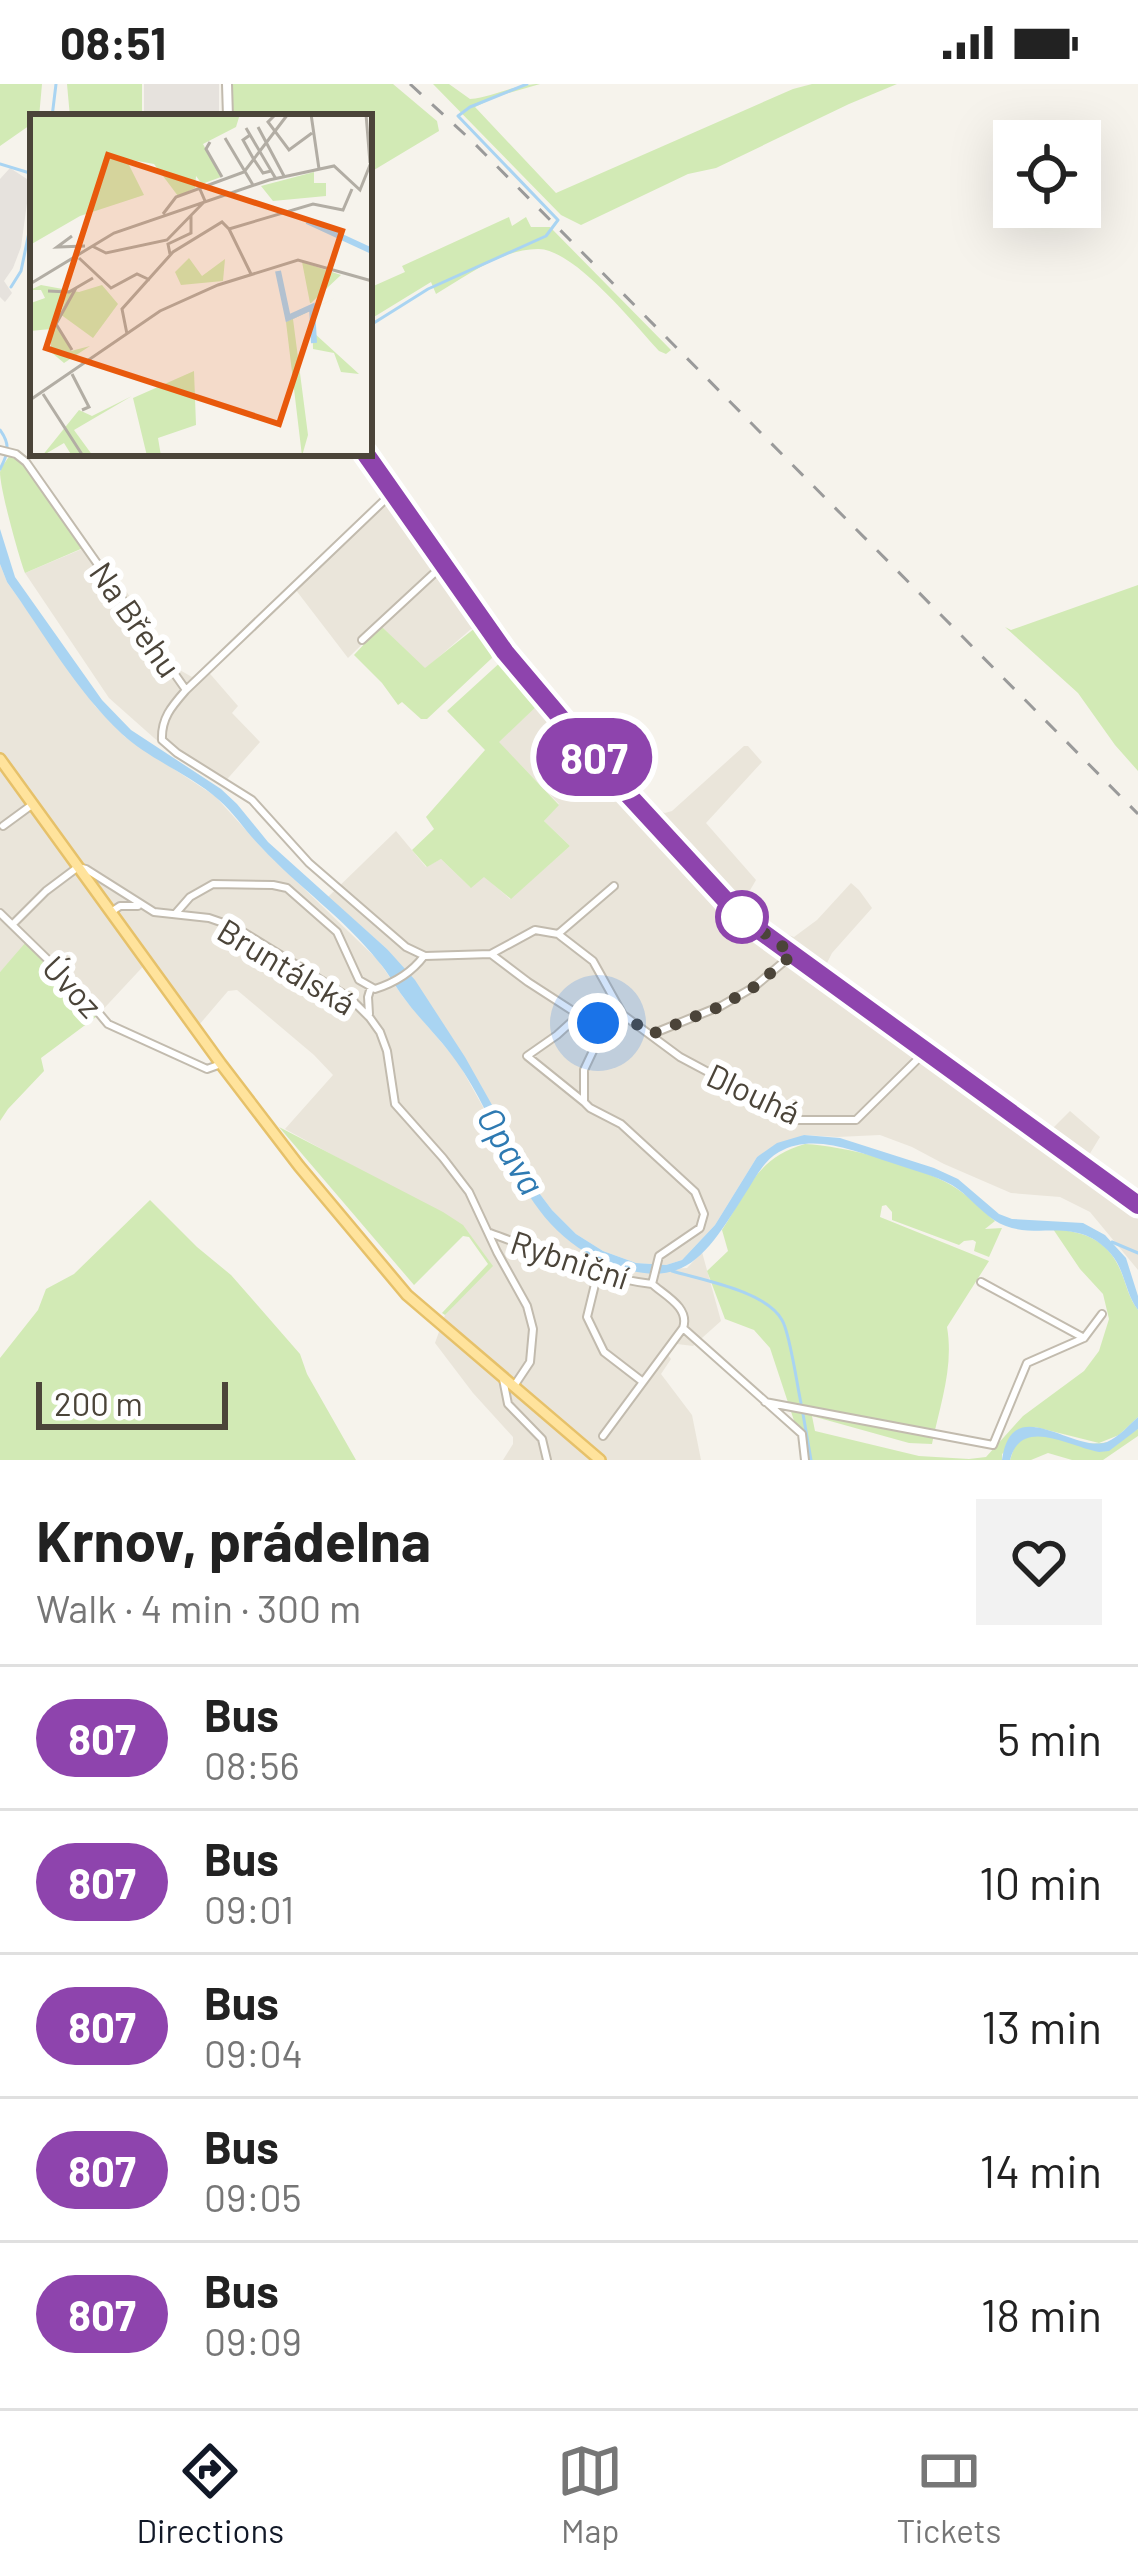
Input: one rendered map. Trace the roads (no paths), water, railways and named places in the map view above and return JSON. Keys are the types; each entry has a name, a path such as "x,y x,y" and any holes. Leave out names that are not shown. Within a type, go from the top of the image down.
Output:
{"main road":[{"name":"Bruntálská","path":"0,759 221,1064 407,1294 600,1460"}],"street":[{"path":"227,84 228,114"},
{"name":"Na Břehu","path":"5,451 26,462 186,691 168,711 162,740 251,800 309,863 406,947 424,956"},
{"path":"367,456 505,652 598,762 741,917 1138,1205"},
{"path":"186,691 393,492"},
{"path":"362,640 443,566"},
{"path":"3,826 33,804"},
{"path":"13,924 78,867"},
{"name":"Bruntálská","path":"78,867 154,912 209,918 235,927 350,998 370,1018 387,1051 394,1104 469,1192 527,1306 533,1329 530,1362 508,1383"},
{"path":"176,913 190,897 213,884 287,888 337,932 359,980 374,989 416,967 424,956 491,954 536,930 558,934 593,962 622,1015 598,1023 579,1015 491,954"},
{"path":"558,934 614,886"},
{"name":"Bruntálská","path":"111,912 120,906 141,906"},
{"name":"Úvoz","path":"0,913 108,1024 207,1069 221,1064"},
{"path":"652,1034 721,1006 754,987 793,954"},
{"path":"370,1018 371,987"},
{"path":"579,1015 527,1056 590,1108 622,1124 695,1192 704,1214 700,1228 658,1256 653,1280 682,1310 683,1328 603,1436"},
{"name":"Dlouhá","path":"622,1015 680,1057 798,1120 856,1120 926,1051"},
{"path":"584,1102 584,1070 601,1034 598,1023"},
{"name":"Rybniční","path":"487,1232 627,1281 653,1280"},
{"path":"598,1272 587,1317 604,1352 645,1383"},
{"path":"981,1282 1084,1338"},
{"path":"765,1402 994,1444 1027,1364 1084,1338 1102,1314"},
{"path":"683,1328 802,1434 805,1460"},
{"path":"508,1383 508,1404 542,1439 547,1460"}],"water":[{"name":"Opava","path":"0,529 15,577 102,700 131,730 221,789 268,842 415,980 465,1057 524,1173 576,1234 636,1263 666,1265 682,1260 715,1225 757,1157 777,1143 804,1135 840,1138 958,1179 999,1214 1012,1219 1083,1223 1105,1235 1126,1258 1138,1310 1116,1260 1083,1234 1008,1227 945,1181 821,1144 792,1146 773,1156 704,1252 673,1271 630,1270 574,1244 531,1199 456,1061 365,945 275,862 219,800 133,743 90,699 7,582 0,564"},
{"path":"1138,1417 1138,1429 1109,1451 1035,1437 1024,1439 1010,1460 1002,1460 1008,1440 1018,1429 1046,1429 1078,1440 1107,1442"}],"waterway":[{"path":"52,114 56,84"},
{"path":"372,324 428,289 546,236 558,220 458,116 527,84"},
{"path":"0,164 30,173"},
{"path":"11,287 21,271 30,228"},
{"path":"0,430 7,450 0,469"},
{"path":"1112,1242 1138,1253"},
{"path":"672,1271 732,1288 774,1310 788,1336 801,1403"},
{"path":"803,1414 811,1460"}],"railway":[{"path":"410,84 472,141 1138,814"}]}
